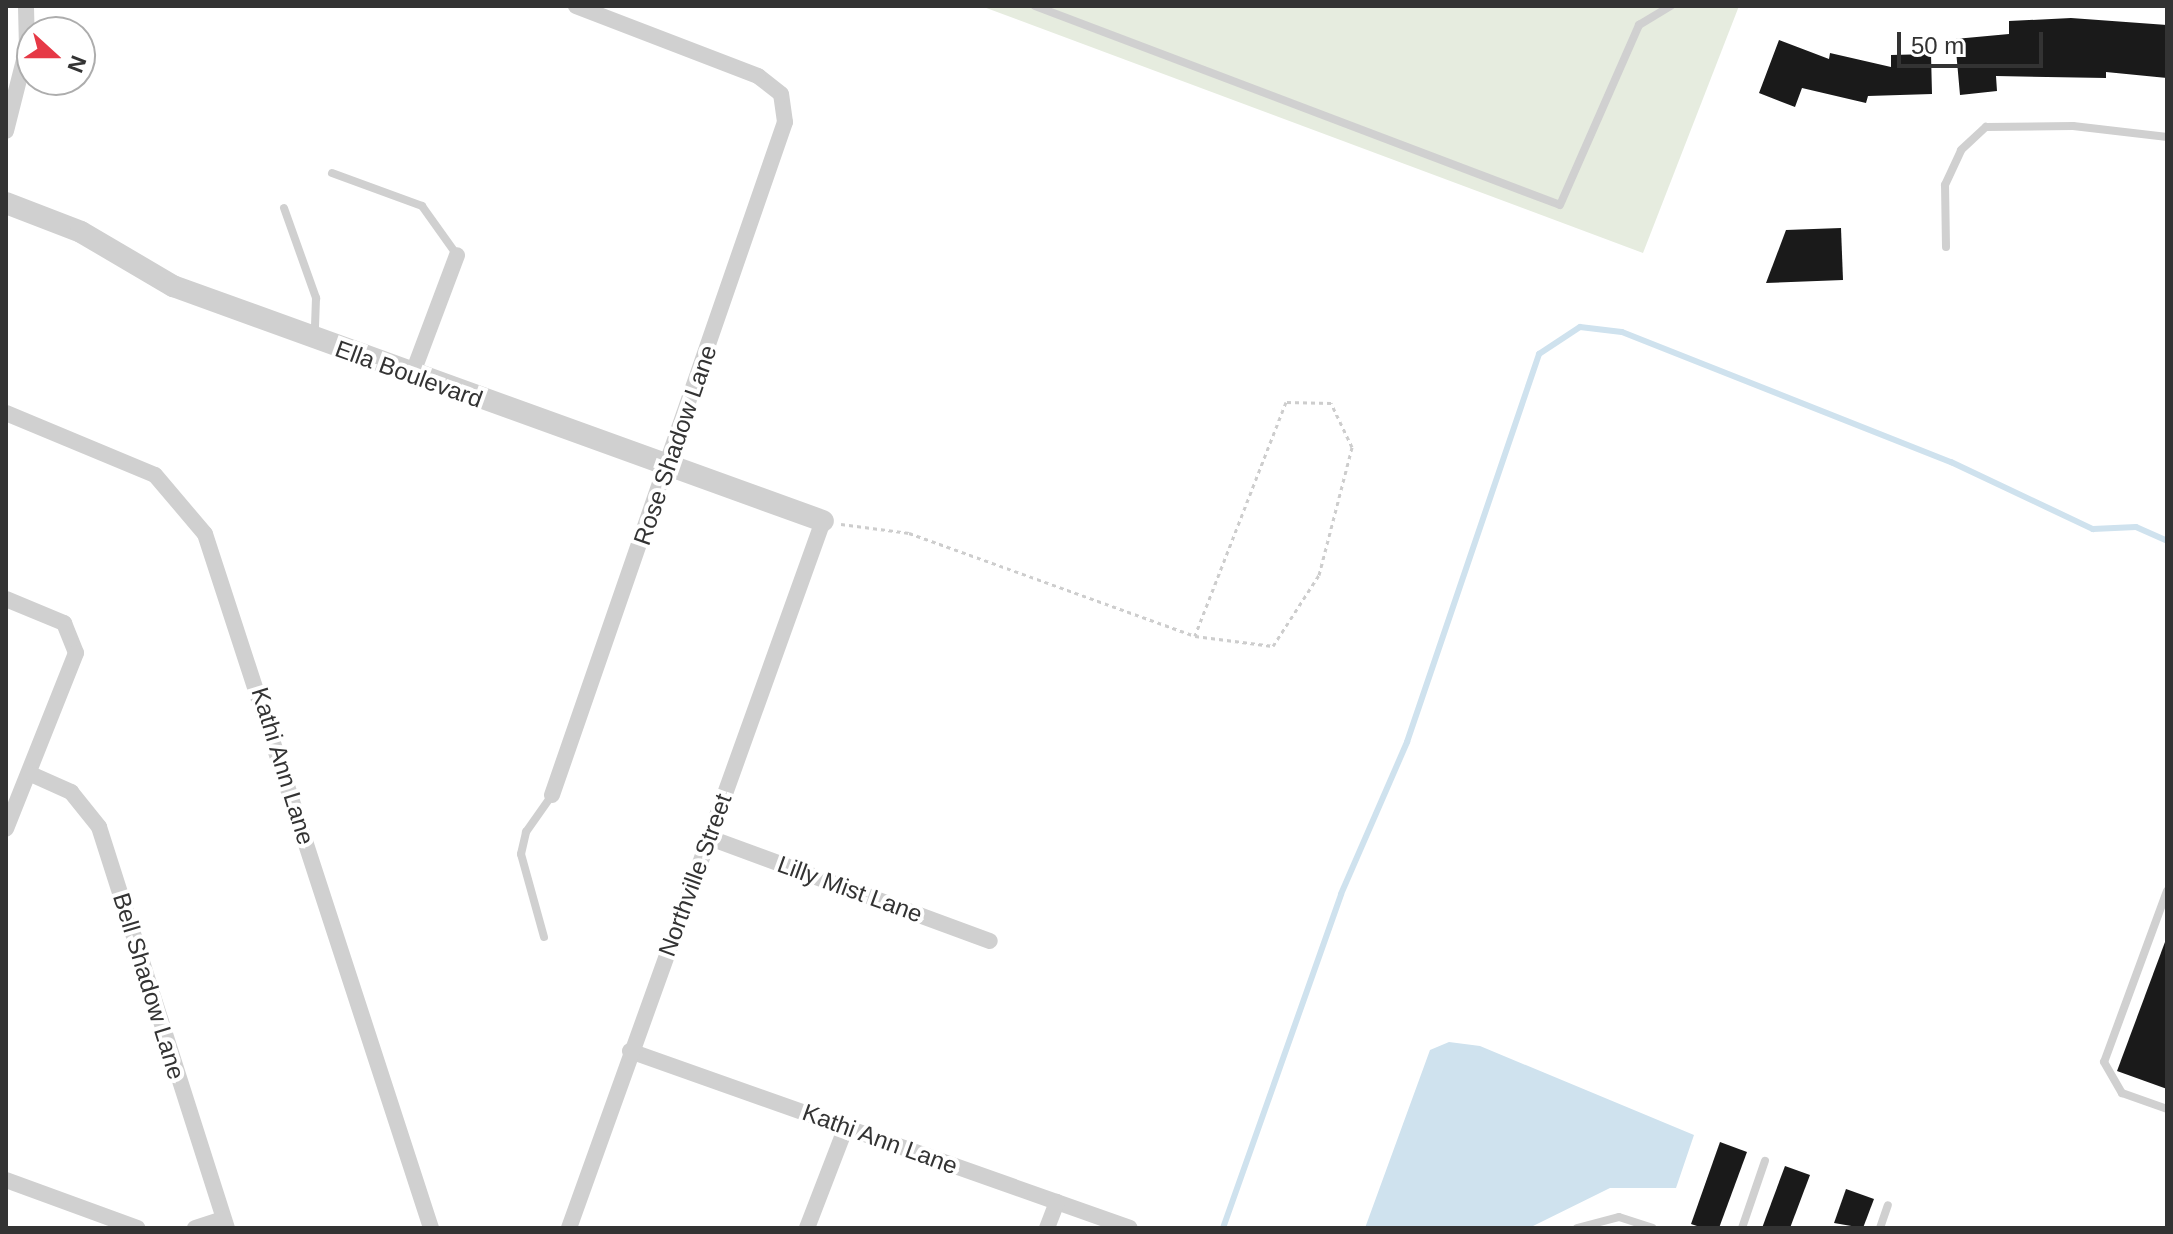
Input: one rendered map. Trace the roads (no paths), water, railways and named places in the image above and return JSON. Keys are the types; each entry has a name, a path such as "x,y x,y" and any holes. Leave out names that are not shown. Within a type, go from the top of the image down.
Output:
{"street":[{"path":"6,131 27,48 26,6"},
{"name":"Rose Shadow Lane","path":"552,795 780,146 781,94 758,76 576,6"},
{"name":"Ella Boulevard","path":"6,203 81,232 173,286 667,468 823,521"},
{"path":"412,375 457,255"},
{"name":"Kathi Ann Lane","path":"6,413 155,475 205,534 431,1228"},
{"name":"Northville Street","path":"569,1228 630,1051 823,521"},
{"path":"6,599 64,623 74,638 71,670 33,775 6,829"},
{"name":"Bell Shadow Lane","path":"33,775 71,792 99,827 225,1223"},
{"name":"Lilly Mist Lane","path":"710,838 990,941"},
{"name":"Kathi Ann Lane","path":"630,1051 1130,1228"},
{"path":"807,1228 846,1127"},
{"path":"6,1180 137,1228"},
{"path":"1047,1228 1057,1202"},
{"path":"195,1228 225,1223"}],"lane":[{"path":"1035,6 1560,205 1639,25 1671,6"},
{"path":"1946,247 1945,185 1961,150 1986,127 2073,126 2167,137"},
{"path":"332,173 422,206 457,255"},
{"path":"284,208 316,298 315,339"},
{"path":"544,937 521,854 552,795"},
{"path":"2167,891 2104,1062 2122,1093 2167,1109"},
{"path":"1742,1228 1765,1161"},
{"path":"1880,1228 1888,1205"},
{"path":"1577,1228 1619,1217 1652,1228"}],"water":[{"path":"1449,1042 1480,1046 1694,1135 1676,1188 1610,1188 1529,1228 1365,1228 1430,1050"}],"waterway":[{"path":"1223,1228 1341,894 1407,742 1539,354 1580,327 1622,332 1951,462 2093,529 2136,527 2167,541"}]}
